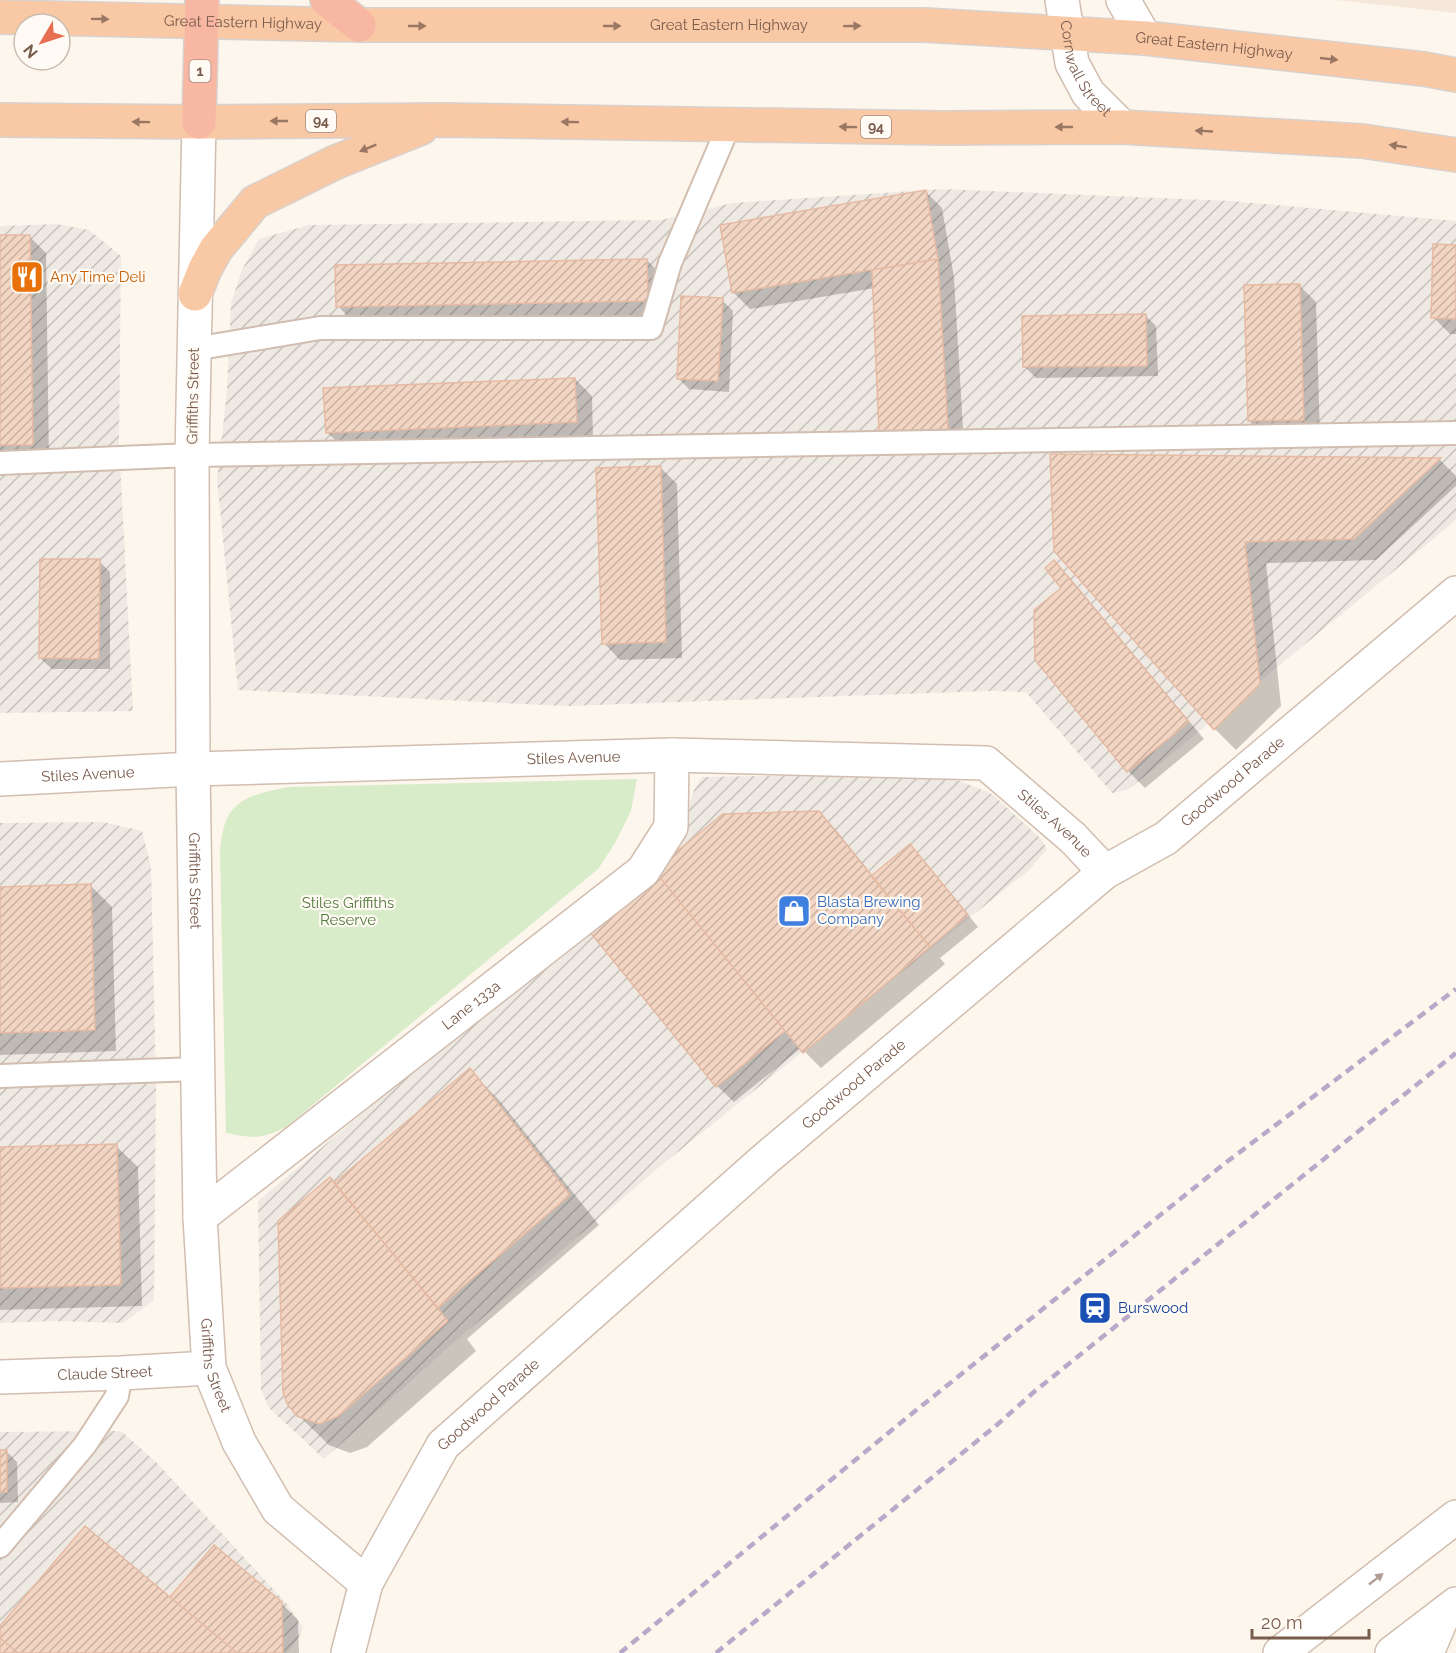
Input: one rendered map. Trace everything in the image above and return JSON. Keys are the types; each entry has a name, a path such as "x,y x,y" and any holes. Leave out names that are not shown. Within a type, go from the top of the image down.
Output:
{"highway":[{"path":"327,0 359,26"},
{"name":"Great Eastern Highway","path":"0,17 202,10 359,26 925,25 1145,38 1424,69 1456,75"},
{"name":"1","path":"199,122 202,10"},
{"name":"94","path":"0,120 199,122 442,120 943,128 1122,127 1362,141 1456,155"},
{"path":"195,294 216,249 255,202 336,162 442,120"}],"street":[{"name":"Cornwall Street","path":"1062,0 1072,63 1088,93 1122,127"},
{"path":"1123,0 1145,38"},
{"name":"Griffiths Street","path":"199,122 192,455 193,769 200,1217 208,1368 239,1442 278,1509 366,1584"},
{"name":"Goodwood Parade","path":"348,1653 366,1584 443,1445 763,1161 1105,872 1166,838 1456,593"},
{"name":"Stiles Avenue","path":"0,779 193,769 672,755 986,763 1073,837 1105,872"},
{"name":"Lane 133a","path":"200,1217 643,872 671,826 672,755"},
{"name":"Claude Street","path":"0,1377 208,1368"},
{"path":"1280,1653 1456,1517"},
{"path":"1392,1653 1449,1610"},
{"path":"1427,1653 1449,1610"}],"lane":[{"path":"194,349 320,327 651,327 670,263 729,125"},
{"path":"0,463 192,455 1456,433"},
{"path":"0,1076 197,1069"},
{"path":"0,1546 85,1444 117,1396 121,1373"}],"shaded area":[{"path":"1336,0 1456,0 1456,13"},
{"path":"943,189 1231,201 1456,221 1456,520 1128,790 1112,793 1026,692 987,691 567,706 238,690 217,480 227,391 231,303 242,270 259,239 309,225 661,220 732,203"},
{"path":"57,224 89,230 121,256 119,443 133,711 0,713 0,226"},
{"path":"882,774 950,777 992,794 1041,839 1047,849 1029,870 658,1168 459,1338 324,1459 269,1408 261,1390 258,1201 675,851 694,790 702,777"},
{"path":"103,822 142,831 151,866 156,1080 154,1300 123,1323 54,1321 0,1323 0,823"},
{"path":"121,1431 156,1462 287,1604 303,1628 287,1653 0,1653 0,1432"}],"green space":[{"name":"Stiles Griffiths Reserve","path":"637,779 631,811 615,843 598,869 286,1127 256,1137 226,1133 220,853 226,822 238,804 259,794 288,787"}],"building":[{"path":"926,190 938,259 732,293 720,225"},
{"path":"0,235 30,235 33,445 0,445"},
{"path":"1433,244 1456,245 1456,319 1431,318"},
{"path":"647,259 648,301 336,307 335,265"},
{"path":"938,259 948,429 879,432 872,270"},
{"path":"1300,284 1304,420 1248,421 1244,285"},
{"path":"681,296 723,298 718,381 677,379"},
{"path":"1146,314 1147,366 1023,367 1022,316"},
{"path":"575,378 577,422 326,433 323,388"},
{"path":"1050,454 1441,458 1354,539 1245,542 1260,684 1214,730 1054,551"},
{"path":"661,466 666,642 602,644 596,468"},
{"path":"40,559 100,559 99,659 39,658"},
{"path":"1054,560 1189,722 1127,772 1035,660 1034,610 1061,588 1045,568"},
{"name":"Blasta Brewing Company","path":"819,811 930,947 803,1053 654,870 723,814"},
{"path":"910,844 968,915 930,947 871,876"},
{"path":"654,870 785,1031 716,1087 585,926"},
{"path":"91,884 95,1030 0,1033 0,887"},
{"path":"470,1068 570,1195 438,1308 334,1183"},
{"path":"117,1144 121,1285 0,1288 0,1147"},
{"path":"330,1177 448,1321 337,1417 319,1424 297,1416 287,1404 283,1392 278,1221"},
{"path":"0,1450 7,1450 7,1492 0,1492"},
{"path":"85,1526 237,1653 18,1653 0,1638 0,1626"},
{"path":"214,1545 282,1602 283,1653 237,1653 170,1597"},
{"path":"0,1638 18,1653 0,1653"}],"railway":[{"path":"620,1653 909,1416 1224,1164 1456,989"},
{"path":"716,1653 998,1424 1035,1391 1456,1053"}],"place":[{"name":"Any Time Deli","path":"27,277"},
{"name":"Blasta Brewing Company","path":"794,911"},
{"name":"Burswood","path":"1095,1308"}]}
